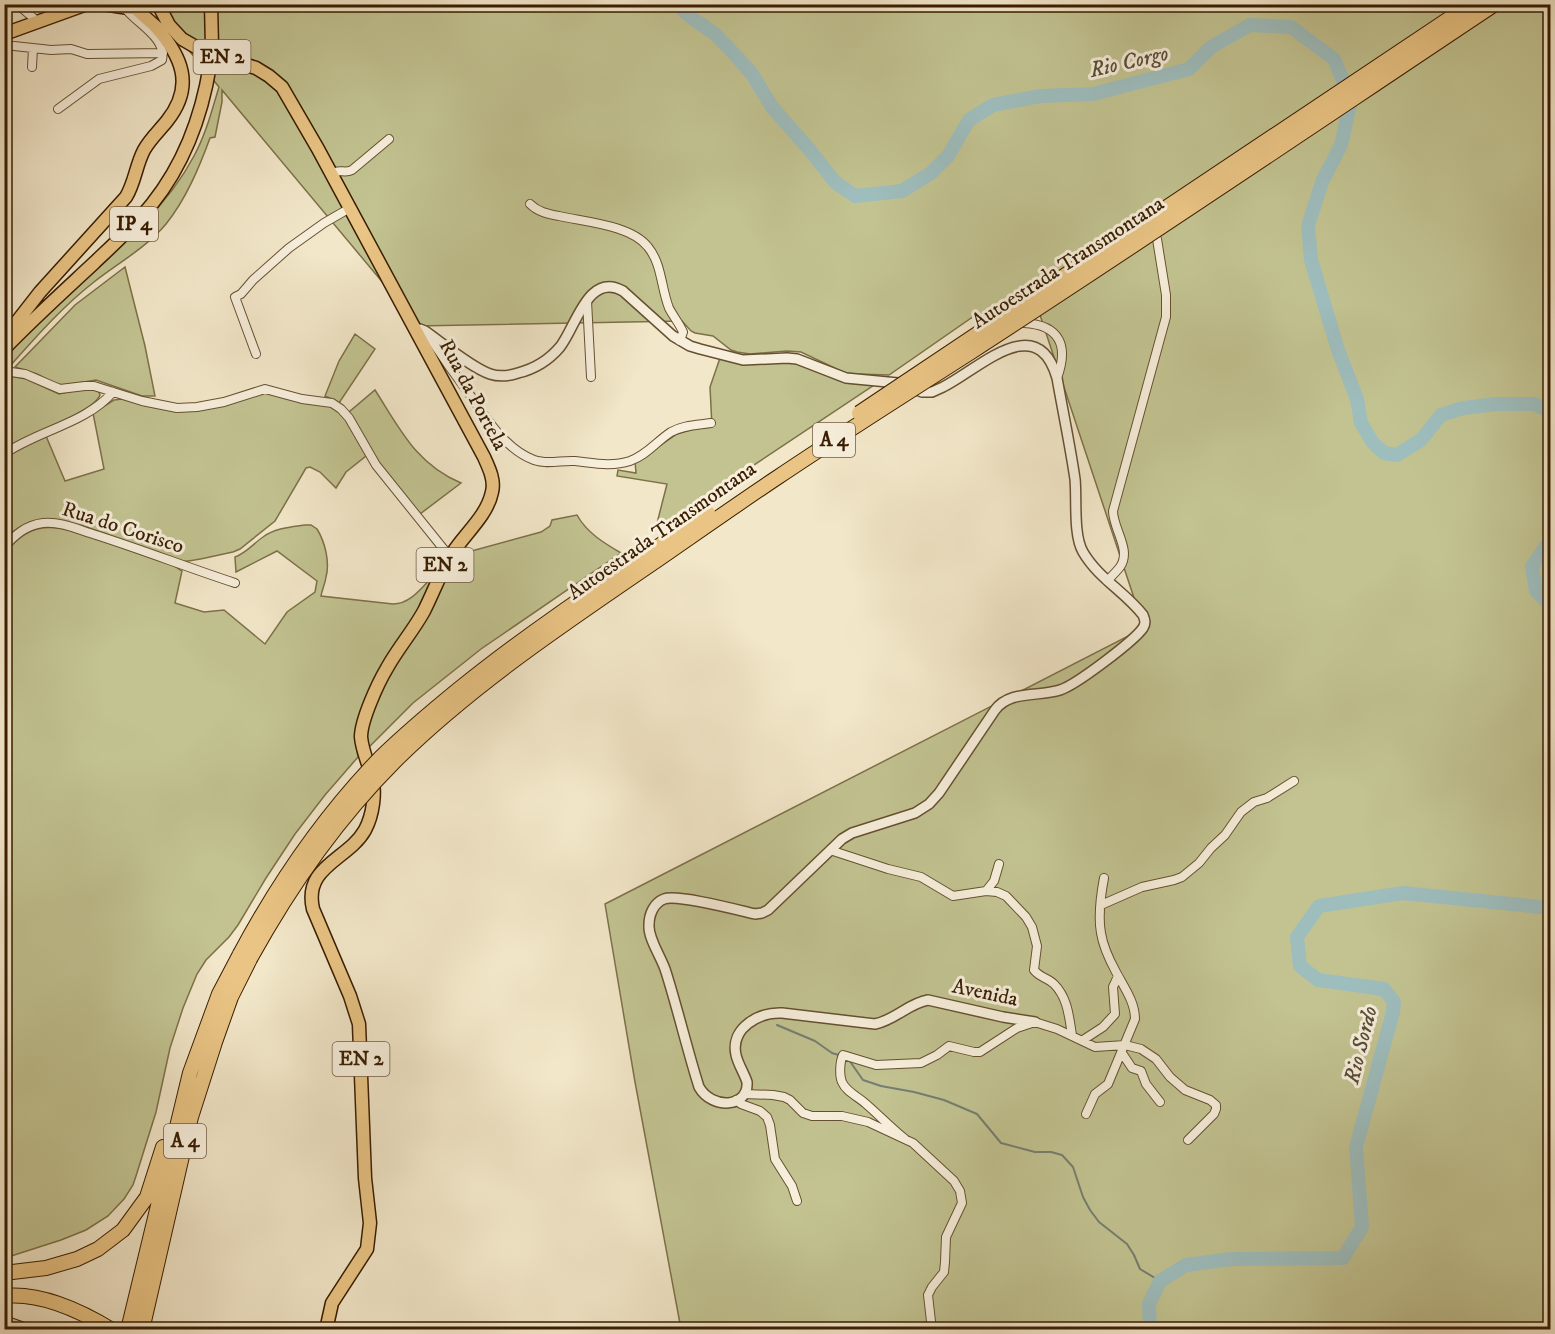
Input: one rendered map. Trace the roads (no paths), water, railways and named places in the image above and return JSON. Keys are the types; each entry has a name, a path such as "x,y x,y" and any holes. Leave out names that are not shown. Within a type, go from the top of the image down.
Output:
{"highway":[{"name":"Autoestrada Transmontana","path":"142,1329 191,1117 245,956 262,913 314,836 374,765 394,745 426,716 540,627 1471,4"},
{"name":"Autoestrada Transmontana","path":"128,1329 179,1113 190,1073 219,994 306,868 366,792 393,763 487,681 775,478 1022,319 1495,4"},
{"path":"4,1273 46,1268 77,1260 98,1249 123,1230 147,1197 169,1126 179,1113"},
{"path":"4,1296 15,1295 44,1299 74,1310 104,1328"},
{"path":"4,1304 44,1308 104,1328"},
{"path":"4,1323 24,1329"}],"main road":[{"path":"4,34 87,4"},
{"path":"103,4 131,6"},
{"name":"Rua da Portela","path":"158,4 169,25 182,39 201,50 262,71 282,87 421,331 484,457 492,479 493,490 486,507 450,557 424,610 385,671 363,725 362,742 374,787 366,828 352,845 319,874 312,888 313,909 352,1001 359,1024 365,1178 370,1223 367,1249 333,1301 326,1329"},
{"name":"IP 4","path":"205,4 209,46"},
{"name":"IP 4","path":"4,349 141,217 175,170 192,134 203,101 211,4"},
{"name":"Rua da Portela","path":"131,6 193,54 261,78 292,103"},
{"path":"6,335 40,292 126,197 143,151 168,120 180,100 182,69 175,51 155,26"},
{"name":"IP 4","path":"6,335 48,295 106,246 159,189 177,160 185,141 207,64"}],"street":[{"path":"17,4 38,21"},
{"path":"58,109 97,80 156,64 162,60 163,53 156,39 130,15 131,6"},
{"path":"14,46 51,50 70,49 87,54 163,53"},
{"path":"32,68 33,48"},
{"path":"331,174 337,170 347,172 352,170 389,139"},
{"path":"530,204 539,211 610,227 645,243 653,254 669,308 683,332 680,341"},
{"path":"256,354 235,297 241,294 253,280 289,248 350,208"},
{"path":"1107,581 1124,560 1124,549 1114,519 1114,507 1166,317 1166,295 1157,239"},
{"path":"421,331 481,370 496,375 512,375 534,367 556,351 587,301 596,290 603,286 617,287 626,293 680,341 695,348 738,359 797,358 846,378 898,383 927,392 949,384 1009,348 1022,345 1039,349 1053,367 1075,478 1080,546 1107,581 1143,615 1145,624 1137,635 1066,688 1002,702 929,804 911,814 848,835 765,912 755,914 670,898 658,902 649,919 649,930 666,970 699,1087 708,1098 716,1103 726,1103 752,1095 784,1097 807,1115 860,1119 905,1139"},
{"path":"587,301 591,377"},
{"path":"1024,323 1043,326 1059,340 1063,359 1057,378"},
{"path":"421,331 504,440 521,454 535,460 551,463 576,461 603,465 619,464 640,456 678,429 711,423"},
{"path":"4,370 25,374 55,388 90,386 177,408 224,402 265,388 302,399 332,403 349,418 376,465 450,557"},
{"path":"4,454 26,441 91,411 113,392"},
{"name":"Rua do Corisco","path":"4,547 19,533 30,527 43,523 57,524 129,545 235,583"},
{"path":"1101,905 1142,887 1182,877 1199,863 1225,835 1241,812 1253,802 1267,798 1294,781"},
{"path":"830,850 921,877 953,896 986,891 1008,897 1030,923 1037,946 1034,970 1053,984 1060,993 1066,1004 1072,1035"},
{"path":"986,891 994,881 999,864"},
{"path":"1086,1114 1095,1094 1108,1084 1135,1021 1135,1011 1101,934 1104,878"},
{"path":"1083,1040 1097,1032 1114,1016 1113,987 1118,976"},
{"name":"Avenida","path":"740,1097 746,1090 747,1082 736,1056 737,1040 742,1028 768,1014 782,1013 871,1024 892,1018 917,1003 928,1000 1051,1026 1095,1047 1123,1049"},
{"path":"932,1329 928,1295 944,1272 946,1238 961,1207 962,1198 958,1186 920,1149 905,1139 844,1085 840,1078 841,1058 847,1055 876,1065 921,1064 949,1046 981,1052 1014,1029 1035,1022"},
{"path":"1123,1049 1138,1048 1151,1055 1185,1090 1215,1104 1214,1114 1188,1140"},
{"path":"1123,1049 1132,1068 1141,1071 1146,1083 1160,1102"},
{"path":"740,1097 741,1104 760,1111 767,1117 776,1160 792,1186 797,1201"}],"waterway":[{"name":"Rio Corgo","path":"676,4 715,34 737,57 752,74 772,107 835,182 855,196 902,191 931,173 948,156 969,120 993,105 1040,96 1093,94 1189,69 1211,47 1250,25 1291,27 1334,59 1351,100 1341,145 1322,182 1308,226 1311,260 1338,350 1357,399 1361,423 1373,443 1384,453 1397,455 1421,440 1441,415 1463,408 1497,404 1534,404 1550,411"},
{"name":"Rio Corgo","path":"1550,543 1532,567 1536,591 1550,604"},
{"name":"Rio Sordo","path":"1150,1330 1149,1304 1160,1281 1186,1265 1231,1259 1343,1258 1362,1227 1356,1147 1394,1002 1384,989 1318,980 1300,966 1297,937 1319,906 1403,893 1550,908"},
{"path":"777,1025 815,1041 832,1053 842,1056"},
{"path":"849,1060 863,1080 944,1100 977,1114 1001,1143 1035,1152 1062,1155 1073,1167 1083,1197 1099,1222 1127,1244 1140,1269 1160,1281"}]}
